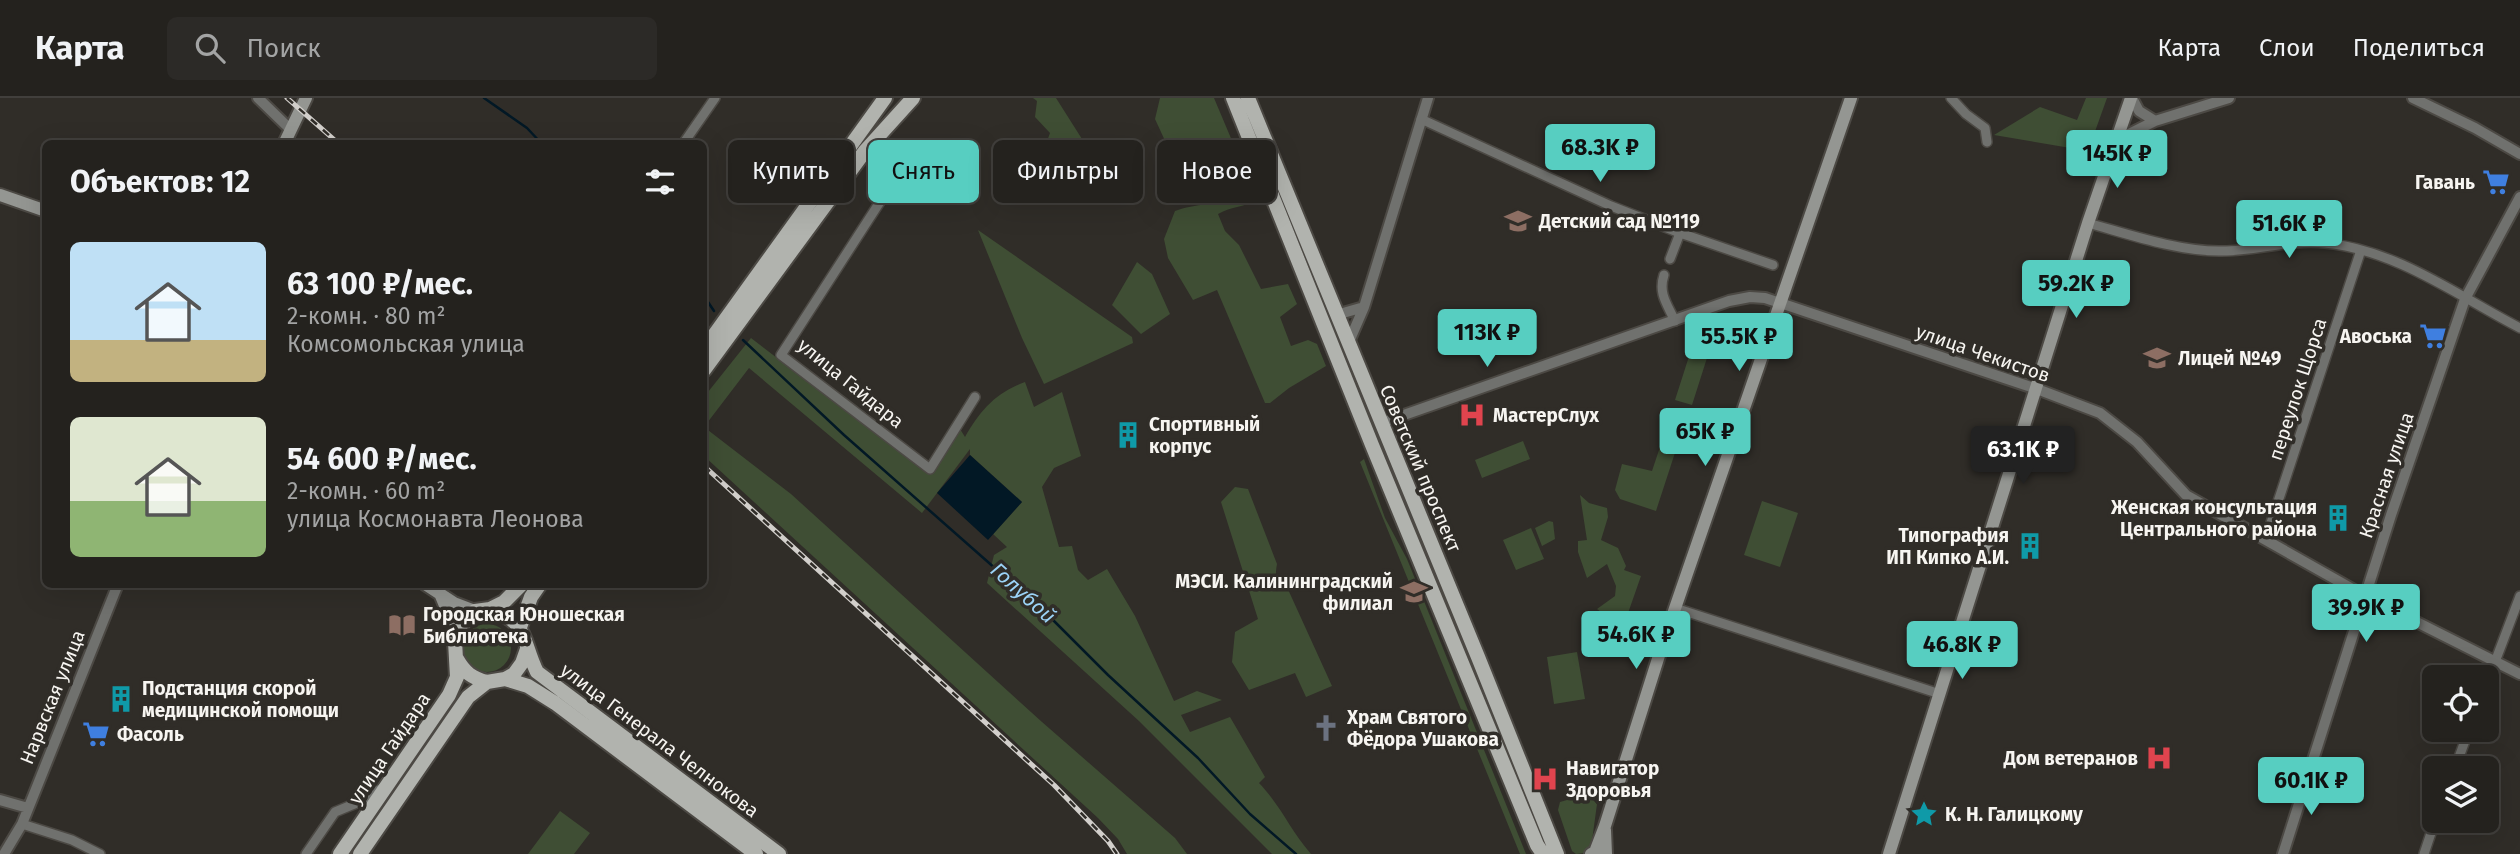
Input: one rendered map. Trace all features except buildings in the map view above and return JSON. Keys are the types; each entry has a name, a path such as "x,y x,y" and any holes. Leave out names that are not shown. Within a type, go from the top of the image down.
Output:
{"main road":[{"path":"286,140 306,98"},
{"path":"707,345 884,98"},
{"path":"707,366 865,151 913,98"},
{"name":"Советский проспект","path":"1233,98 1372,445 1540,851"},
{"name":"Советский проспект","path":"1248,98 1557,854"},
{"path":"1591,854 1595,852 1605,826 1675,608 1851,98"},
{"path":"1889,854 2088,223 2132,98"},
{"path":"0,195 42,210"},
{"path":"430,588 441,596 483,610 504,613 520,627 527,649 514,674 505,679 487,682 473,678 464,671 457,659"},
{"path":"456,632 468,615 504,601 518,588"},
{"path":"520,627 537,588"},
{"path":"441,596 456,632"},
{"name":"улица Гайдара","path":"340,854 449,695 457,677 454,641 456,632"},
{"name":"улица Генерала Челнокова","path":"527,649 537,672 779,854"},
{"name":"улица Генерала Челнокова","path":"505,679 528,686 555,703 756,854"},
{"name":"улица Гайдара","path":"360,854 457,711 468,697 487,682"},
{"path":"1605,826 1606,854"}],"street":[{"path":"258,98 290,129"},
{"path":"686,140 715,98"},
{"path":"1348,344 1364,307 1428,98"},
{"path":"1951,98 1985,128 1987,142"},
{"path":"2132,98 2139,111 2155,121"},
{"path":"2117,140 2155,121 2229,98"},
{"path":"2413,98 2475,128 2520,154"},
{"path":"1422,119 1611,206 1773,265"},
{"name":"улица Гайдара","path":"865,151 898,174 780,355 930,469 975,397"},
{"name":"Красная улица","path":"2283,854 2365,596 2465,299 2520,197"},
{"path":"2088,223 2180,246 2218,251 2323,243 2361,250 2398,262 2520,328"},
{"path":"1670,259 1680,233"},
{"name":"переулок Щорса","path":"2266,538 2361,250"},
{"path":"1664,275 1661,294 1675,321"},
{"name":"улица Чекистов","path":"1381,423 1729,301 1750,297 1765,298 2037,389 2100,413 2137,442 2186,495 2365,596 2520,674"},
{"path":"1336,315 1364,307"},
{"name":"Нарвская улица","path":"4,854 22,824 116,588"},
{"path":"2494,665 2520,596"},
{"path":"1675,608 1940,694"},
{"path":"306,854 335,812 359,802 389,783"},
{"path":"0,800 28,808"},
{"path":"22,824 72,840 100,854"},
{"path":"2424,854 2431,833"}],"green space":[{"path":"1033,98 1056,98 1083,140 1047,140 1050,133 1035,117 1037,101"},
{"path":"1160,98 1214,98 1232,140 1165,140 1155,119"},
{"path":"2086,98 2107,98 2088,151 1994,135 2040,107 2077,120"},
{"path":"1209,203 1250,203 1218,214 1225,231 1239,245 1261,289 1288,284 1297,304 1280,317 1291,346 1308,340 1317,344 1326,366 1270,403 1265,403 1217,290 1193,300 1168,258 1164,239 1175,211"},
{"path":"978,230 1132,337 1133,343 1044,384 1022,338"},
{"path":"1137,262 1152,274 1170,314 1141,334 1112,305"},
{"path":"1721,314 1692,405 1675,400 1700,322"},
{"path":"751,338 930,475 960,429 965,437 983,411 997,397 1014,386 1025,382 1034,407 1062,392 1081,456 1054,468 1042,487 1059,547 1072,546 1078,570 1088,580 1107,569 1135,616 1174,701 1197,691 1222,700 1181,715 1190,732 1230,717 1265,777 1259,783 1311,854 1272,854 1139,721 987,583 994,555 1007,547 993,534 1022,502 970,455 970,449 922,513 749,368 707,423 707,393"},
{"path":"1671,414 1686,419 1656,511 1620,499 1615,490 1622,464 1652,471"},
{"path":"707,429 791,494 1042,722 1175,838 1187,854 1127,854 1118,839 707,459"},
{"path":"1523,441 1530,459 1482,478 1475,460"},
{"path":"1364,459 1385,518 1407,559 1526,854 1520,854 1360,462"},
{"path":"1235,487 1248,489 1277,564 1277,577 1286,585 1332,686 1306,697 1295,673 1249,690 1232,662 1235,632 1258,619 1221,502"},
{"path":"1580,495 1589,503 1607,508 1608,517 1601,540 1618,548 1626,566 1624,570 1641,576 1627,616 1605,615 1597,609 1615,596 1616,586 1607,564 1587,578 1578,552 1578,541 1587,540"},
{"path":"1762,501 1798,513 1780,567 1744,555"},
{"path":"1549,521 1553,522 1555,539 1542,546 1535,528"},
{"path":"1531,528 1544,559 1516,570 1503,540"},
{"path":"487,624 504,631 511,648 504,665 487,672 470,665 463,648 470,631"},
{"path":"1577,652 1585,699 1554,704 1547,657"},
{"path":"1581,796 1591,798 1597,804 1591,848 1585,853 1576,854 1572,851 1558,810 1560,802"},
{"path":"560,811 590,833 574,854 528,854"}],"water":[{"path":"970,455 1022,502 988,540 937,493"}],"waterway":[{"name":"Голубой","path":"484,98 527,128 538,140"},
{"name":"Голубой","path":"707,300 714,311"},
{"name":"Голубой","path":"743,340 844,435 1048,615 1198,758 1250,814 1296,854"}],"railway":[{"path":"287,98 334,140"},
{"path":"707,469 1054,785 1108,841 1117,854"}],"place":[{"name":"Гавань","path":"2496,182"},
{"name":"Детский сад №119","path":"1518,221"},
{"name":"Авоська","path":"2433,336"},
{"name":"Лицей №49","path":"2157,358"},
{"name":"МастерСлух","path":"1472,415"},
{"name":"Спортивный корпус","path":"1128,435"},
{"name":"Женская консультация Центрального района","path":"2338,518"},
{"name":"Типография ИП Кипко А.И.","path":"2030,546"},
{"name":"МЭСИ. Калининградский филиал","path":"1414,592"},
{"name":"Городская Юношеская Библиотека","path":"402,625"},
{"name":"Подстанция скорой медицинской помощи","path":"121,699"},
{"name":"Храм Святого Фёдора Ушакова","path":"1326,728"},
{"name":"Фасоль","path":"96,734"},
{"name":"Дом ветеранов","path":"2159,758"},
{"name":"Навигатор Здоровья","path":"1545,779"},
{"name":"К. Н. Галицкому","path":"1924,814"}]}
